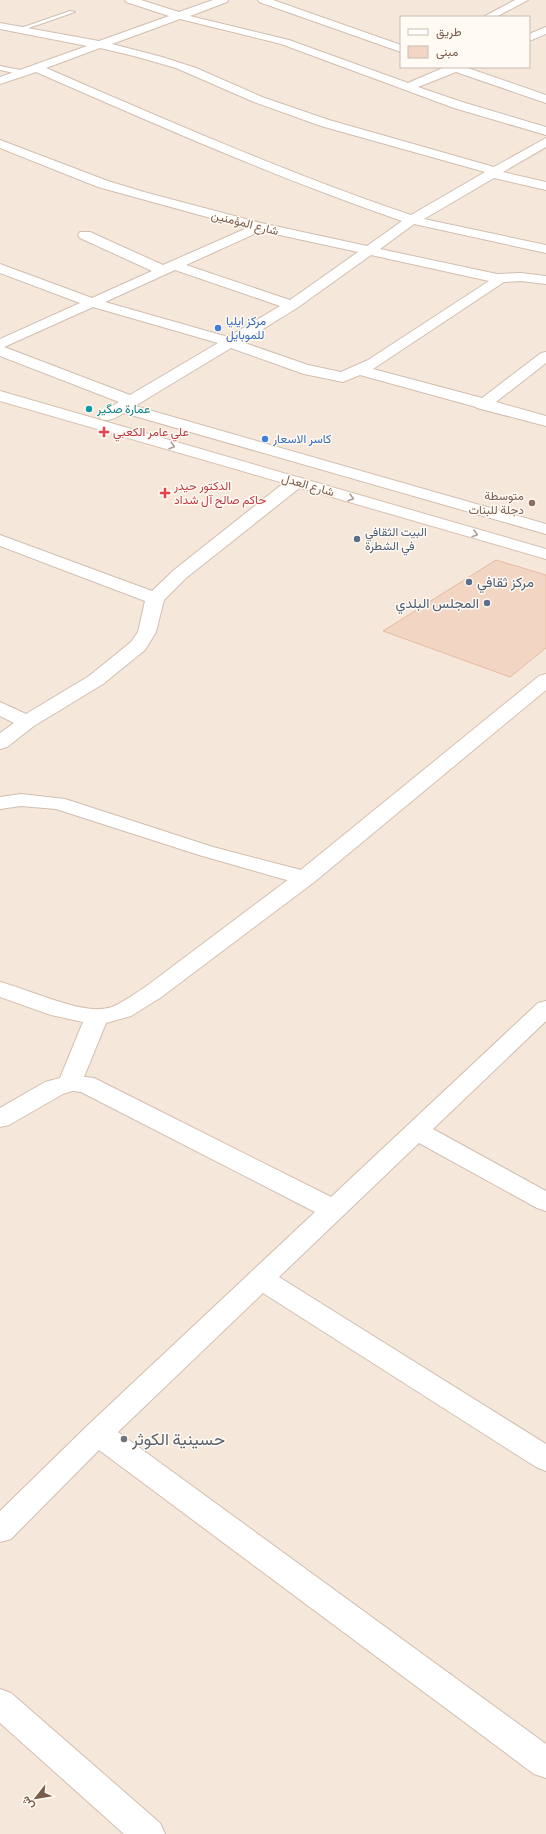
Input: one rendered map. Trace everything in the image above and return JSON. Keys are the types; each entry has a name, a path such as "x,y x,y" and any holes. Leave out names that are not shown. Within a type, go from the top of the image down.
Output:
{"street":[{"path":"130,0 179,16 285,42 458,105 546,131"},
{"path":"0,81 223,0"},
{"path":"263,0 400,49"},
{"path":"490,16 523,0"},
{"path":"0,26 144,55 180,66 267,103 324,123 396,146 546,186"},
{"path":"530,38 544,32"},
{"path":"36,68 242,157 347,198 412,220 542,256 521,277"},
{"path":"407,87 455,68 546,99"},
{"path":"107,416 292,305 412,220 546,142"},
{"name":"شارع المؤمنين","path":"0,144 103,184 260,227 497,278 521,277 546,280"},
{"path":"0,344 93,304 260,227"},
{"path":"85,235 169,268 292,305"},
{"path":"0,268 93,304 229,342 304,369 343,377 361,370 498,281 497,278"},
{"path":"0,351 126,404 546,529"},
{"path":"483,404 539,369 546,356"},
{"path":"361,370 546,420"},
{"name":"شارع العدل","path":"0,386 546,541"},
{"name":"شارع العدل","path":"0,396 546,554"},
{"path":"0,743 27,722 96,680 138,646 147,632 155,598 180,574 296,482"},
{"path":"0,540 155,598"},
{"path":"0,989 67,1012 97,1016 117,1014 152,993 305,878 546,680"},
{"path":"0,708 27,722"},
{"path":"0,803 21,800 58,803 206,851 305,878"},
{"path":"0,1530 98,1433 546,1008"},
{"path":"70,1083 97,1016"},
{"path":"0,1120 54,1088 70,1083 85,1084 334,1210"},
{"path":"417,1131 546,1202"},
{"path":"262,1279 546,1459"},
{"path":"98,1433 546,1763"},
{"path":"0,1704 148,1834"}],"lane":[{"path":"18,30 72,12"},
{"path":"0,68 23,73"}],"shaded area":[{"path":"0,0 546,0 546,1834 0,1834"}],"building":[{"name":"المجلس البلدي","path":"496,560 546,575 546,648 510,677 383,631"}],"place":[{"name":"مركز ايليا للموبايل","path":"218,328"},
{"name":"عمارة صگير","path":"89,409"},
{"name":"علي عامر الكعبي","path":"104,432"},
{"name":"كاسر الاسعار","path":"265,439"},
{"name":"الدكتور حيدر حاكم صالح آل شداد","path":"165,493"},
{"name":"متوسطة دجلة للبنات","path":"532,503"},
{"name":"البيت الثقافي في الشطرة","path":"357,539"},
{"name":"مركز ثقافي","path":"469,582"},
{"name":"المجلس البلدي","path":"487,603"},
{"name":"حسينية الكوثر","path":"124,1439"}]}
